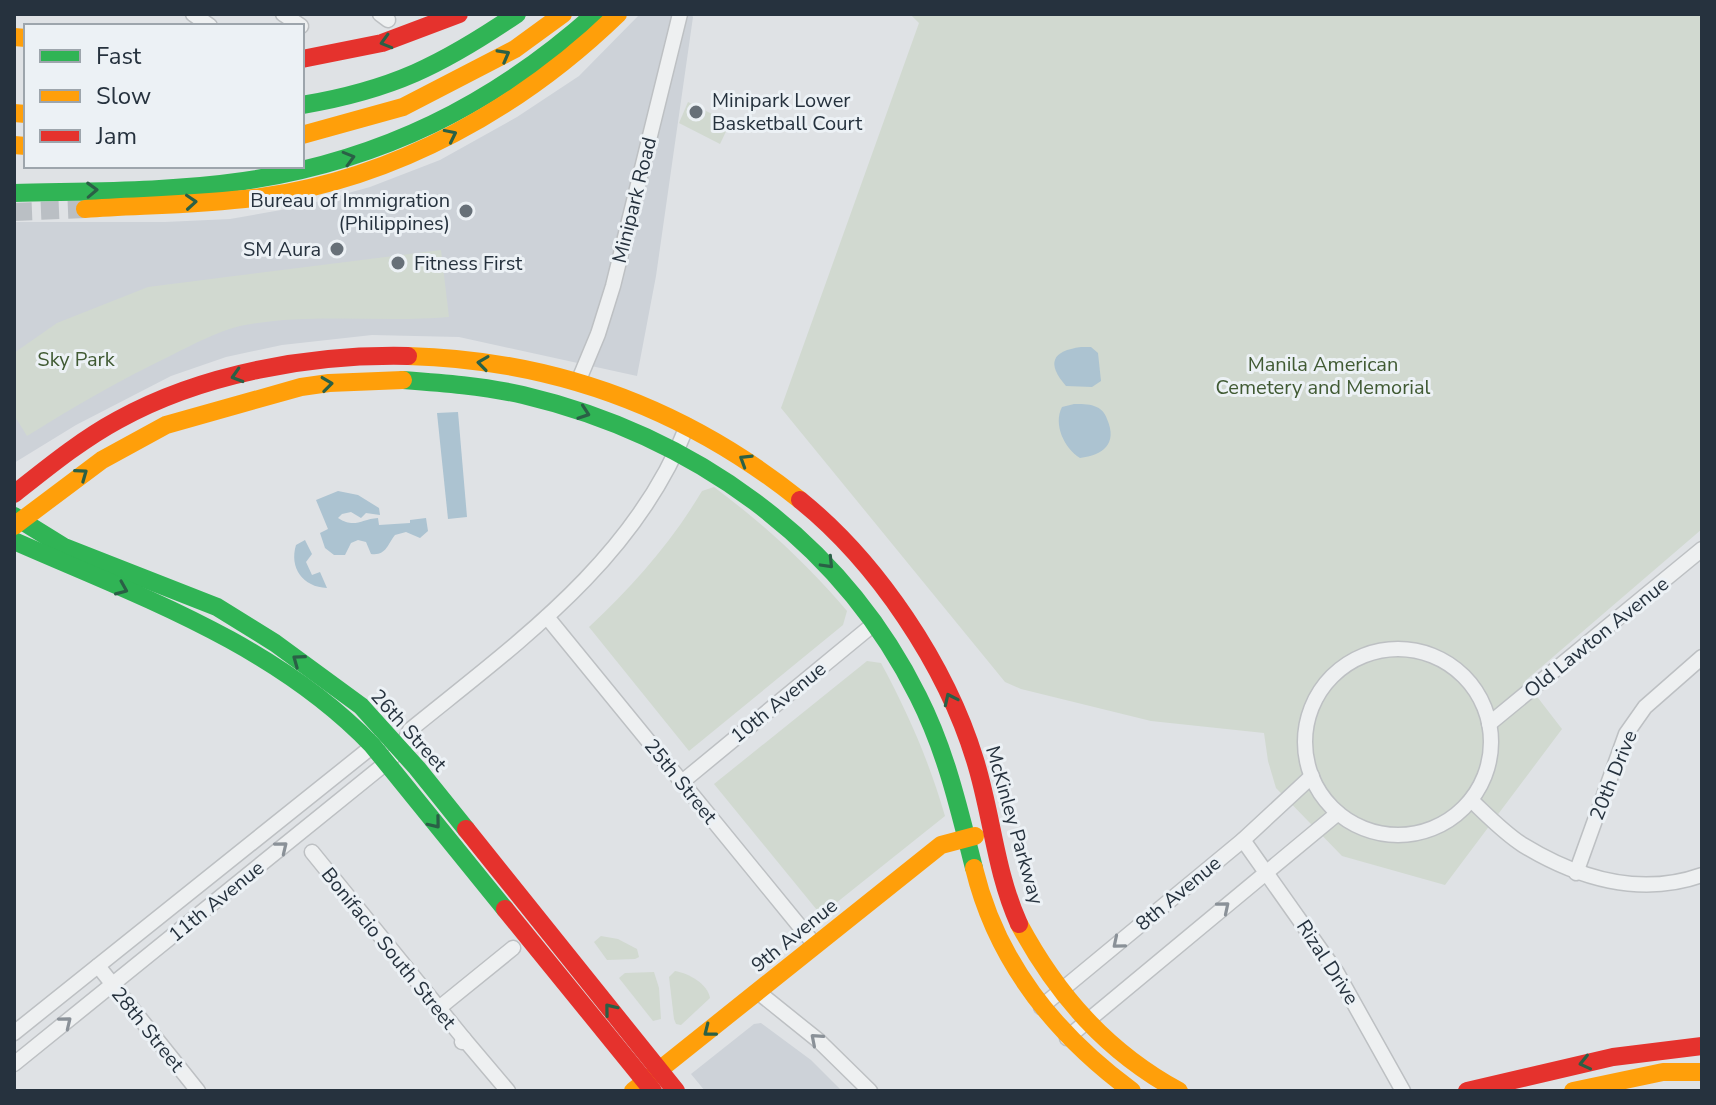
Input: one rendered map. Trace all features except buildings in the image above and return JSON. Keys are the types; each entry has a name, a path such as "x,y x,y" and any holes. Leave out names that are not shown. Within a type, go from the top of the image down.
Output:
{"main road":[{"path":"304,59 350,53 417,33 459,14"},
{"path":"304,105 359,95 398,81 441,61 517,14"},
{"path":"304,134 403,107 515,49 563,14"},
{"path":"14,193 244,181 362,155 433,126 489,95 538,62 595,14"},
{"path":"85,209 271,196 340,179 396,160 456,133 512,100 565,62 618,14"},
{"name":"McKinley Parkway","path":"14,494 62,456 109,425 151,404 247,373 328,359 425,355 541,371 635,401 687,426 756,467 789,492 829,525 881,585 924,651 962,725 979,771 1007,894 1035,951 1061,991 1087,1022 1145,1072 1179,1091"},
{"path":"16,521 119,449 161,427 251,399 329,383 389,379 483,388 576,410 625,428 677,453 749,496 809,544 835,571 875,623 901,664 936,734 991,926 1041,1007 1067,1038 1132,1091"},
{"name":"26th Street","path":"16,521 64,547 217,607 275,643 361,706 401,749 648,1083"},
{"name":"26th Street","path":"14,541 204,624 275,666 350,722 648,1083 676,1091"},
{"name":"9th Avenue","path":"648,1083 941,845 992,832"},
{"path":"1467,1091 1618,1055 1702,1046"},
{"path":"1573,1091 1663,1072 1702,1072"}],"street":[{"name":"Minipark Road","path":"578,382 613,286 680,14"},
{"name":"11th Avenue","path":"14,1033 372,745 388,735 408,731 547,617 613,552 636,521 677,453 687,426"},
{"name":"Old Lawton Avenue","path":"1489,724 1702,549"},
{"name":"25th Street","path":"547,617 815,945"},
{"name":"10th Avenue","path":"682,782 875,623"},
{"path":"1399,649 1414,651 1449,665 1475,690 1489,724 1488,764 1479,789 1471,800 1461,811 1436,827 1408,834 1378,833 1350,822 1338,813 1323,796 1312,776 1305,747 1308,716 1331,677 1355,659 1399,649"},
{"name":"20th Drive","path":"1576,873 1626,734 1645,707 1702,657"},
{"name":"11th Avenue","path":"14,1064 386,763 401,749 408,731"},
{"name":"8th Avenue","path":"1041,1007 1243,840 1312,776"},
{"path":"1471,800 1521,843 1576,873 1632,884 1663,883 1702,875"},
{"name":"8th Avenue","path":"1067,1038 1338,813"},
{"name":"Rizal Drive","path":"1243,840 1353,999 1403,1091"},
{"name":"Bonifacio South Street","path":"313,854 508,1091"},
{"path":"439,1008 513,948"},
{"name":"28th Street","path":"98,966 198,1091"},
{"path":"758,992 819,1041 870,1091"}],"shaded area":[{"name":"SM Aura","path":"640,14 691,14 693,17 656,276 637,376 459,337 372,335 282,345 226,357 171,376 76,425 14,463 14,222 230,219 298,207 370,187 440,160 517,117 579,76"},
{"path":"761,1023 811,1060 842,1091 705,1091 691,1074 754,1024"}],"green space":[{"name":"Manila American Cemetery and Memorial","path":"910,14 1702,14 1702,529 1525,681 1562,729 1445,885 1342,856 1276,788 1264,733 1151,721 1021,689 1005,682 781,408 919,23"},
{"name":"Minipark Lower Basketball Court","path":"688,102 730,123 720,144 679,123"},
{"name":"Sky Park","path":"441,250 449,317 292,320 240,326 205,339 135,374 27,436 14,415 14,353 57,323 148,287"},
{"path":"714,487 784,545 847,611 843,625 689,751 589,627 650,563 702,491"},
{"path":"867,661 881,663 891,682 925,757 945,816 821,915 714,784"},
{"path":"601,936 618,939 637,949 639,957 607,960 594,942"},
{"path":"675,971 697,980 706,988 710,998 681,1025 676,1024 674,1019 669,977"},
{"path":"654,972 659,988 661,1019 653,1021 619,978 625,973"}],"water":[{"path":"1091,347 1098,353 1101,381 1092,387 1066,386 1056,371 1055,359 1064,352"},
{"path":"1074,404 1096,407 1106,417 1111,435 1102,451 1080,458 1069,448 1059,421 1062,407"},
{"path":"458,412 467,517 448,519 437,413"},
{"path":"338,491 358,495 379,508 380,515 366,513 361,518 351,512 342,514 338,518 344,521 354,523 378,518 379,525 410,523 410,520 426,518 428,531 420,538 406,532 395,535 380,553 371,554 366,542 358,540 351,543 345,555 334,555 325,548 320,533 328,529 316,500"},
{"path":"305,540 312,554 306,562 312,575 320,572 327,588 311,584 296,568 296,545"}],"tunnel":[{"path":"14,212 85,209"}],"traffic: fast":[{"path":"304,105 363,92 415,73 464,48 517,14"},
{"path":"14,193 215,185 294,172 342,159 388,143 475,102 516,76 595,14"},
{"path":"403,380 523,395 585,413 645,437 702,466 755,502 803,542 847,588 886,640 918,696 944,759 974,868"},
{"path":"14,516 64,547 217,607 275,643 361,706 466,829"},
{"path":"14,541 204,626 293,678 334,709 372,745 505,909"}],"traffic: slow":[{"path":"304,134 403,107 515,49 563,14"},
{"path":"85,209 261,197 311,188 360,174 408,156 498,108 540,80 618,14"},
{"path":"14,37 24,38"},
{"path":"14,113 24,114"},
{"path":"14,145 24,146"},
{"path":"408,356 515,367 616,395 711,439 800,500"},
{"path":"14,526 102,460 166,425 301,387 403,380"},
{"path":"633,1091 941,845 975,836"},
{"path":"974,868 998,935 1033,994 1078,1045 1132,1091"},
{"path":"1019,924 1050,975 1086,1020 1129,1058 1179,1091"},
{"path":"1573,1091 1663,1072 1702,1072"}],"traffic: jam":[{"path":"304,59 382,43 459,14"},
{"path":"14,494 104,428 186,390 296,363 408,356"},
{"path":"800,500 856,553 882,584 927,652 946,688 975,760 1004,884 1019,924"},
{"path":"466,829 676,1091"},
{"path":"505,909 653,1091"},
{"path":"1467,1091 1613,1057 1702,1046"}],"place":[{"name":"Minipark Lower Basketball Court","path":"696,112"},
{"name":"Bureau of Immigration (Philippines)","path":"466,211"},
{"name":"SM Aura","path":"337,249"},
{"name":"Fitness First","path":"398,263"}]}
